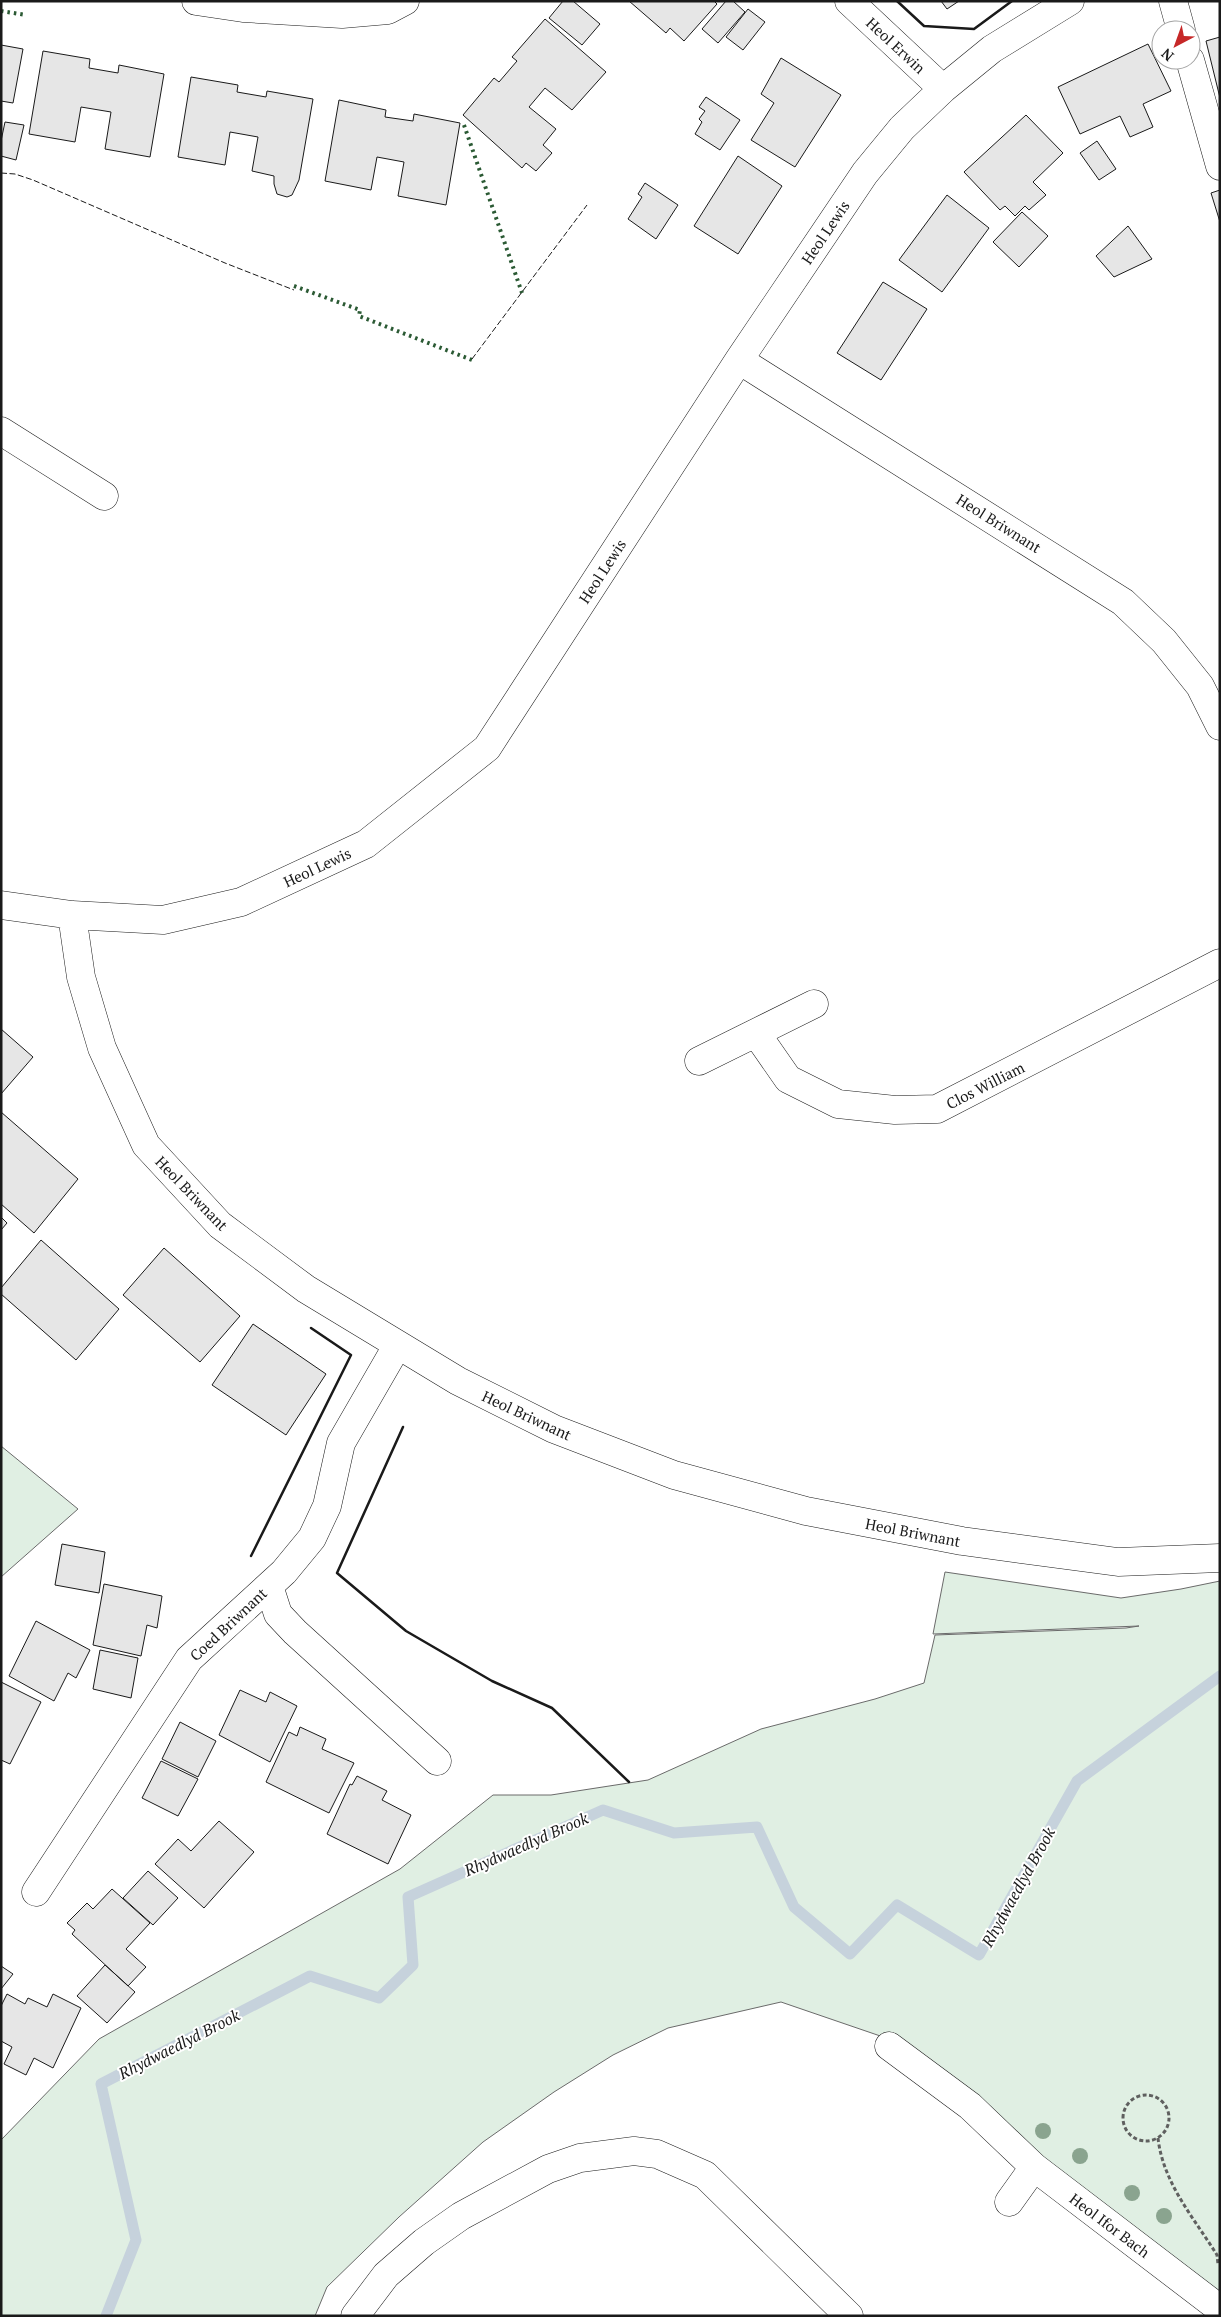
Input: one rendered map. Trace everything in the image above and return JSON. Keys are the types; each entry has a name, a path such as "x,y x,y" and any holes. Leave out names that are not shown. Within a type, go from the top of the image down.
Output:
{"street":[{"path":"196,1 243,8 342,14 388,10 405,1"},
{"name":"Heol Erwin","path":"849,1 943,90"},
{"name":"Heol Lewis","path":"1,905 72,915 163,920 241,902 366,844 487,748 739,360 865,173 902,128 943,90 992,49 1070,1"},
{"path":"1173,1 1178,20"},
{"path":"1193,70 1220,166"},
{"name":"Heol Briwnant","path":"739,360 1123,602 1164,641 1200,686 1220,726"},
{"path":"1,431 104,496"},
{"name":"Heol Briwnant","path":"72,915 81,977 102,1048 146,1145 220,1226 306,1289 458,1382 554,1429 674,1476 806,1511 962,1541 1118,1562 1220,1558"},
{"name":"Clos William","path":"756,1033 788,1080 838,1104 895,1110 937,1109 1220,963"},
{"path":"699,1061 814,1004"},
{"name":"Coed Briwnant","path":"36,1892 189,1659 284,1572 312,1538 327,1506 341,1443 397,1346"},
{"path":"269,1586 278,1614 295,1632 437,1761"},
{"name":"Heol Ifor Bach","path":"889,2046 970,2106 1034,2167 1214,2304"},
{"path":"355,2316 386,2275 424,2242 461,2216 548,2169 580,2158 634,2151 657,2154 706,2175 849,2316"},
{"path":"1009,2202 1034,2167"}],"path":[{"path":"1139,2095 1155,2095 1166,2105 1170,2120 1164,2134 1158,2138 1150,2141 1135,2138 1125,2127 1124,2111 1132,2099 1139,2095"},
{"path":"1158,2138 1160,2155 1178,2197 1217,2255 1218,2272 1214,2304"}],"green space":[{"path":"1,1446 78,1509 1,1577"},
{"path":"945,1572 1121,1598 1220,1581 1220,2309 892,2040 781,2002 668,2028 613,2055 554,2092 483,2142 399,2217 327,2287 315,2316 1,2316 1,2140 99,2039 400,1869 493,1795 551,1795 648,1780 761,1729 875,1699 924,1683 935,1635 1139,1626 933,1634"}],"building":[{"path":"563,1 573,1 600,24 582,45 549,18"},
{"path":"629,1 714,1 717,4 684,41 670,28 666,33"},
{"path":"726,1 733,1 745,12 718,43 702,29"},
{"path":"941,1 959,1 947,9"},
{"path":"748,9 765,22 743,50 726,37"},
{"path":"545,19 606,72 572,110 545,88 529,107 556,129 543,145 552,153 536,171 526,163 522,168 463,115 494,78 499,82 517,61 512,57"},
{"path":"1220,37 1220,98 1206,41"},
{"path":"1148,44 1151,50 1151,70 1161,70 1171,91 1143,104 1153,127 1130,137 1120,116 1080,134 1058,87"},
{"path":"1,45 23,49 13,103 1,101"},
{"path":"43,51 90,59 89,68 118,73 119,65 164,74 150,157 105,149 111,112 81,107 75,142 29,134"},
{"path":"781,58 841,95 795,167 751,140 774,103 761,94"},
{"path":"191,77 238,85 237,92 266,97 267,91 313,99 299,180 292,195 287,197 277,194 274,176 252,171 258,137 230,132 225,165 178,157"},
{"path":"706,97 740,120 720,150 695,134 702,122 699,119 705,111 699,107"},
{"path":"339,100 386,110 385,117 413,121 414,114 460,123 446,205 398,196 404,162 377,157 371,190 325,181"},
{"path":"1026,115 1063,153 1033,182 1046,195 1029,210 1025,206 1015,216 1005,206 1000,210 964,172"},
{"path":"5,122 24,125 16,160 1,156 1,141"},
{"path":"1097,141 1116,169 1099,180 1080,153"},
{"path":"738,156 782,186 738,254 694,226"},
{"path":"645,183 678,205 656,239 628,219 642,197 638,194"},
{"path":"1220,190 1220,222 1211,193"},
{"path":"947,195 989,228 942,292 899,260"},
{"path":"1022,212 1048,236 1019,267 993,242"},
{"path":"1128,226 1152,259 1114,277 1096,256"},
{"path":"883,282 927,309 881,380 837,353"},
{"path":"1,1029 33,1057 1,1094"},
{"path":"1,1112 78,1179 34,1233 1,1204"},
{"path":"1,1217 7,1223 1,1230"},
{"path":"41,1240 119,1309 76,1360 1,1294 1,1288"},
{"path":"164,1248 240,1316 200,1362 123,1295"},
{"path":"253,1324 326,1374 286,1435 212,1385"},
{"path":"62,1544 105,1552 99,1593 55,1585"},
{"path":"104,1584 162,1596 157,1628 147,1625 141,1656 93,1645"},
{"path":"36,1621 90,1650 76,1678 68,1673 54,1701 9,1676"},
{"path":"100,1650 138,1658 131,1698 93,1689"},
{"path":"1,1682 41,1702 10,1764 1,1760"},
{"path":"240,1690 266,1702 270,1692 297,1706 270,1762 219,1735"},
{"path":"180,1722 216,1741 198,1777 162,1759"},
{"path":"300,1727 326,1739 322,1749 354,1763 329,1813 266,1782 289,1732 297,1736"},
{"path":"161,1761 198,1779 178,1816 142,1798"},
{"path":"357,1776 387,1791 382,1800 411,1815 388,1864 327,1834 350,1784 352,1785"},
{"path":"219,1821 254,1852 204,1908 155,1864 178,1839 191,1851"},
{"path":"148,1871 178,1898 153,1925 123,1898"},
{"path":"112,1889 150,1923 126,1949 146,1967 128,1986 72,1934 75,1930 67,1923 87,1903 93,1909"},
{"path":"105,1965 135,1992 107,2023 77,1996"},
{"path":"1,1966 13,1974 1,1989"},
{"path":"7,1994 25,2004 28,1998 47,2007 53,1994 81,2008 53,2068 34,2058 26,2075 4,2064 12,2047 1,2041 1,2006"}],"waterway":[{"name":"Rhydwaedlyd Brook","path":"106,2316 136,2240 101,2084 310,1976 379,1998 413,1965 408,1897 603,1810 674,1833 757,1827 794,1907 850,1954 897,1905 979,1955 1077,1781 1220,1676"}],"hedge":[{"path":"1,11 26,15"},
{"path":"464,125 522,293"},
{"path":"294,286 360,310 359,316 472,360"}],"fence":[{"path":"1,173 15,174 33,180 225,263 294,290"},
{"path":"472,359 587,205"}],"wall":[{"path":"897,1 924,26 974,29 1012,1"},
{"path":"251,1556 351,1355 311,1328"},
{"path":"403,1427 337,1573 406,1631 492,1681 552,1708 629,1782"}]}
